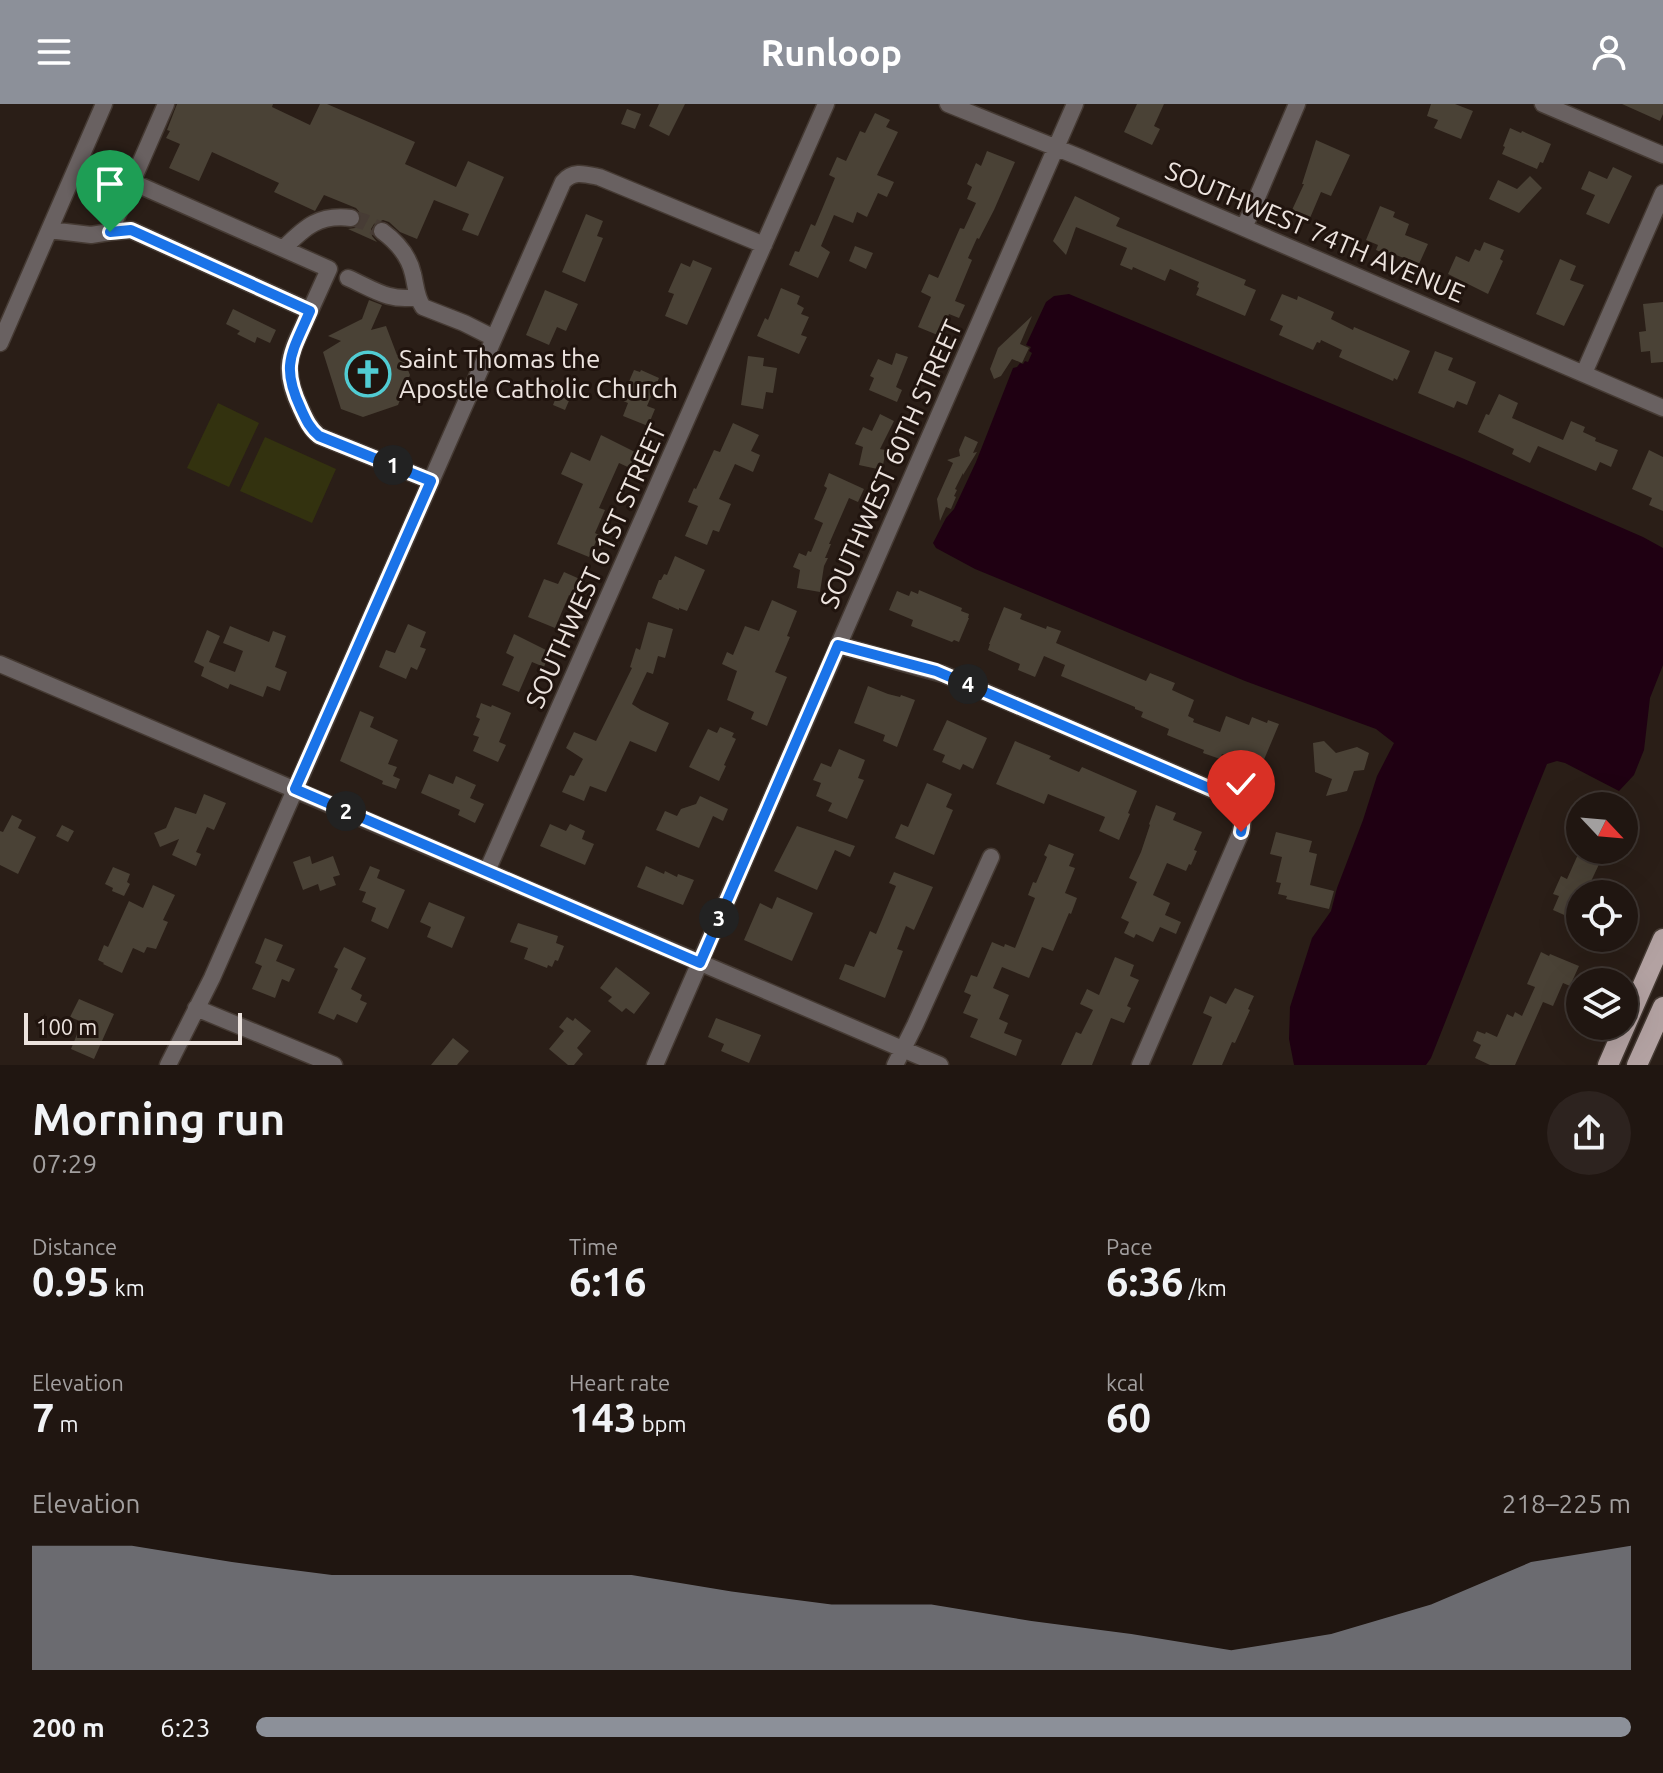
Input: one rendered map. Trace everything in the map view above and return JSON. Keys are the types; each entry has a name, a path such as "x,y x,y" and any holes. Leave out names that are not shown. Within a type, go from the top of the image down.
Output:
{"main road":[{"path":"1608,1065 1663,939"},
{"path":"1637,1065 1663,1007"}],"street":[{"path":"0,343 104,104"},
{"path":"110,232 166,104"},
{"name":"SOUTHWEST 61ST STREET","path":"487,871 826,104"},
{"name":"SOUTHWEST 74TH AVENUE","path":"948,104 988,112 1056,148 1663,408"},
{"name":"SOUTHWEST 60TH STREET","path":"655,1065 1075,104"},
{"path":"1244,228 1297,104"},
{"path":"1543,104 1663,155"},
{"path":"168,1065 212,978 556,194 570,175 582,173 612,181 764,245"},
{"path":"132,182 392,298 417,297"},
{"path":"1584,373 1663,193"},
{"path":"284,248 305,228 321,219 335,216 351,218"},
{"path":"49,230 91,235 131,230 310,311"},
{"path":"382,231 399,246 408,260 417,297 423,307 494,338"},
{"path":"339,274 310,311 291,356 289,374 297,401 319,436 431,481"},
{"path":"838,645 943,674 1234,800 1243,821 1240,837 1140,1065"},
{"path":"0,664 940,1065"},
{"path":"895,1065 991,857"},
{"path":"196,1008 334,1065"}],"shaded area":[{"path":"1069,294 1462,458 1663,548 1663,665 1650,698 1644,750 1634,775 1619,791 1565,763 1557,761 1547,764 1426,1065 1294,1065 1289,1039 1290,1007 1312,938 1331,911 1377,776 1394,743 1376,729 1245,681 975,569 936,548 933,543 954,509 976,462 1013,368 1028,362 1032,353 1029,351 1031,347 1026,345 1046,302 1054,296"},
{"path":"218,403 259,423 229,487 187,468"},
{"path":"265,437 336,469 312,523 240,491"}],"building":[{"path":"177,104 273,104 272,107 310,125 320,104 327,104 415,142 405,164 456,187 468,161 504,177 478,236 462,230 469,214 434,200 417,239 383,220 371,229 377,242 348,229 360,223 361,214 356,208 324,195 315,211 274,192 279,183 212,152 199,181 169,168 180,144 166,138"},
{"path":"659,104 685,104 669,136 649,126"},
{"path":"1137,104 1164,104 1154,126 1160,129 1152,145 1124,132"},
{"path":"1431,104 1455,104 1473,111 1461,139 1434,128 1438,120 1427,116"},
{"path":"1622,104 1663,104 1663,114 1660,121"},
{"path":"627,109 641,114 635,129 621,124"},
{"path":"875,113 890,120 886,127 898,132 877,175 894,182 887,197 878,193 867,217 857,212 853,223 834,215 821,246 830,252 818,278 789,265 795,251 799,252 811,224 815,226 835,178 829,175 837,157 846,161 860,131 865,133"},
{"path":"1510,128 1551,144 1537,169 1502,154"},
{"path":"1316,140 1350,155 1331,196 1321,192 1310,218 1292,210 1304,184"},
{"path":"987,151 1015,162 968,258 972,260 955,301 965,305 959,318 949,314 940,336 918,327 931,297 921,292 929,274 938,278 960,228 964,229 976,203 967,199 972,187 967,184 976,163 981,166"},
{"path":"1613,167 1632,176 1609,224 1586,214 1595,195 1581,189 1589,171 1607,179"},
{"path":"1530,176 1542,188 1519,213 1489,199 1498,180 1517,189"},
{"path":"1075,196 1120,218 1116,226 1246,280 1244,285 1256,290 1245,316 1196,295 1199,282 1170,269 1165,281 1133,267 1132,270 1120,265 1127,248 1076,227 1066,255 1053,241"},
{"path":"1380,206 1395,212 1393,217 1409,224 1405,235 1428,244 1419,264 1376,250 1378,245 1366,240"},
{"path":"586,214 603,221 597,236 603,238 585,282 562,272"},
{"path":"1484,242 1504,250 1500,259 1503,261 1488,294 1448,274 1456,256 1469,262 1475,249 1480,251"},
{"path":"855,246 873,253 866,269 849,261"},
{"path":"1560,259 1576,266 1570,280 1584,285 1564,326 1536,314"},
{"path":"693,260 712,268 687,325 665,316 674,294 668,292 681,263 690,267"},
{"path":"781,288 800,296 797,304 804,308 801,314 809,317 801,335 807,337 799,354 757,336 765,318 768,320"},
{"path":"545,290 578,304 566,331 557,327 549,345 526,335"},
{"path":"1282,294 1297,300 1298,296 1334,312 1331,319 1410,351 1397,380 1394,378 1393,381 1339,357 1342,350 1321,340 1313,350 1279,335 1283,326 1270,320"},
{"path":"369,300 382,305 371,330 386,326 397,355 401,353 410,375 398,405 363,417 341,409 323,352 341,341 328,336 362,319"},
{"path":"1663,302 1663,362 1651,363 1650,351 1641,352 1639,332 1646,331 1643,304"},
{"path":"233,309 276,330 270,343 257,337 255,343 226,324"},
{"path":"1032,316 1020,344 1029,348 1022,363 1012,359 1001,376 994,379 990,369 998,348"},
{"path":"1435,351 1453,358 1448,370 1476,382 1467,405 1457,401 1454,408 1418,393"},
{"path":"896,353 908,357 896,387 902,390 897,402 869,390 874,378 870,376 878,359 892,365"},
{"path":"748,356 764,358 763,366 777,368 773,393 766,392 763,409 741,405"},
{"path":"634,370 659,378 647,406 655,409 648,426 623,416 628,403 621,400"},
{"path":"552,380 574,389 565,410 553,405 557,395 547,391"},
{"path":"1499,394 1518,403 1512,418 1563,440 1571,421 1585,427 1583,432 1596,438 1595,441 1618,450 1611,467 1600,462 1596,471 1538,446 1530,463 1512,454 1514,449 1478,432"},
{"path":"880,414 894,421 880,449 886,450 882,470 859,465 863,447 855,444 863,427 872,431"},
{"path":"733,423 759,435 751,451 760,455 753,472 735,464 719,499 731,504 719,532 713,530 707,545 685,536 698,506 688,502 714,450 720,452"},
{"path":"601,435 637,453 630,468 619,463 599,508 605,510 589,557 557,544 583,484 561,474 571,452 590,461"},
{"path":"965,436 978,442 973,453 977,452 955,489 956,497 951,509 946,507 940,521 937,499 953,463 947,460 960,456 959,450"},
{"path":"1649,450 1663,457 1663,511 1649,505 1652,498 1632,489"},
{"path":"829,473 864,489 858,502 849,498 829,544 820,592 797,588 800,570 793,567 799,553 806,556 808,551 811,552 823,523 814,519 827,488 824,486"},
{"path":"675,556 705,570 687,611 652,598 659,580 664,574 667,575"},
{"path":"564,572 582,580 575,598 569,595 555,628 528,617 544,579 558,584"},
{"path":"919,590 969,614 959,642 911,626 913,620 889,610 897,591 909,596 911,591 918,594"},
{"path":"772,600 797,611 775,672 787,677 767,726 751,719 754,712 727,700 737,671 722,664 727,652 733,655 745,626 759,631"},
{"path":"1004,607 1022,614 1020,619 1061,631 1056,643 1146,681 1150,673 1175,683 1172,690 1194,700 1188,716 1194,719 1193,722 1220,732 1226,716 1249,725 1252,717 1279,724 1263,762 1255,758 1252,766 1222,754 1220,759 1203,753 1204,750 1167,735 1169,729 1141,717 1143,712 1135,707 1061,676 1065,665 1044,656 1035,677 1018,670 1020,664 988,650"},
{"path":"648,622 673,629 665,658 658,656 653,674 647,672 632,704 669,723 656,752 630,741 606,792 590,786 584,801 562,792 583,759 566,748 574,732 596,741 632,668 636,648 640,650"},
{"path":"408,624 426,632 420,647 426,649 417,670 411,667 406,679 379,667 386,650 395,653"},
{"path":"230,626 269,642 273,631 286,636 275,667 287,672 280,691 267,686 263,697 230,684 228,689 201,676 204,667 194,662 207,630 220,636 209,662 235,672 243,651 223,643"},
{"path":"514,634 550,652 544,667 532,662 519,692 502,685 514,657 506,653"},
{"path":"868,686 915,700 897,747 883,741 885,735 854,723"},
{"path":"481,703 511,713 499,742 506,745 498,762 473,751 479,737 473,735 480,719 476,717"},
{"path":"360,711 374,717 370,727 398,740 388,764 397,767 393,776 400,779 396,789 340,761"},
{"path":"947,720 987,738 973,769 963,764 960,770 942,762 945,755 933,750"},
{"path":"720,727 734,733 732,737 736,739 719,781 689,767 708,729 717,733"},
{"path":"1015,741 1079,772 1082,767 1137,791 1119,840 1099,831 1105,817 1048,794 1044,804 996,784"},
{"path":"1324,741 1336,753 1357,747 1369,753 1364,770 1354,771 1347,791 1326,796 1332,779 1315,772 1313,743"},
{"path":"839,749 865,760 858,778 864,780 847,819 828,811 832,803 816,796 821,783 813,780 821,763 831,767"},
{"path":"429,774 453,784 456,776 476,785 470,798 484,804 475,823 458,815 460,810 421,793"},
{"path":"927,783 952,794 946,807 953,810 934,855 895,838 901,824 908,827"},
{"path":"204,794 226,803 214,830 207,827 196,852 201,854 196,866 172,855 179,839 160,847 154,833 166,828 175,807 196,814"},
{"path":"700,796 728,809 723,821 713,816 699,848 656,830 665,811 677,816 681,809 696,804"},
{"path":"1156,805 1176,813 1173,820 1202,832 1194,850 1197,851 1186,871 1167,863 1153,895 1170,903 1165,915 1181,922 1176,934 1160,927 1153,942 1136,934 1134,938 1124,933 1129,922 1121,918 1137,882 1129,878"},
{"path":"12,815 22,820 18,828 36,837 18,874 0,865 0,831 3,832"},
{"path":"550,824 566,831 570,824 585,831 582,839 594,844 585,865 540,846"},
{"path":"62,825 74,831 68,842 56,836"},
{"path":"797,826 855,846 850,857 835,850 817,890 774,871"},
{"path":"1276,832 1312,841 1309,852 1317,854 1310,885 1334,891 1329,909 1286,899 1287,896 1278,894 1281,883 1276,882 1282,857 1270,854"},
{"path":"1049,844 1074,854 1069,866 1075,868 1065,893 1077,898 1053,951 1042,947 1029,978 1002,967 993,988 1009,995 999,1019 1008,1023 1004,1033 1022,1040 1016,1056 970,1037 978,1019 963,1013 971,995 964,992 971,975 977,977 992,942 1015,948 1035,898 1028,895 1047,857 1044,855"},
{"path":"310,856 312,864 333,856 340,875 333,877 336,885 320,891 318,884 303,890 293,862"},
{"path":"1574,864 1599,864 1592,880 1566,880 1566,916 1553,910 1559,896 1553,894 1561,876 1567,879"},
{"path":"370,866 380,870 377,878 405,890 388,929 371,921 376,908 362,902 366,892 359,890"},
{"path":"646,866 664,874 665,871 694,880 683,905 637,887"},
{"path":"113,867 130,874 127,882 130,884 124,896 105,884"},
{"path":"894,872 933,887 914,930 906,926 897,949 903,951 885,998 839,979 845,964 854,967 870,931 876,934 896,886 889,883"},
{"path":"153,885 175,895 163,920 168,922 156,949 147,947 144,953 133,948 122,973 103,964 98,960 104,945 108,947 129,901 143,908"},
{"path":"777,897 813,913 792,961 744,940 760,903 772,909"},
{"path":"429,902 465,917 452,948 427,937 431,927 420,922"},
{"path":"518,923 558,936 556,943 564,946 552,967 524,959 528,948 510,942"},
{"path":"265,938 283,945 276,961 295,969 289,982 282,979 275,998 252,989 262,966 255,963"},
{"path":"344,947 366,958 351,989 362,995 360,1000 367,1003 357,1023 337,1014 334,1020 318,1013 338,969 334,967"},
{"path":"1541,952 1579,966 1566,968 1566,984 1563,983 1553,1006 1543,1002 1515,1065 1490,1065 1475,1058 1481,1045 1473,1041 1477,1031 1497,1037 1507,1014 1513,1017 1515,1012 1522,1016 1535,987 1527,984"},
{"path":"1115,957 1134,965 1130,976 1139,980 1127,1006 1131,1008 1124,1023 1111,1018 1092,1065 1061,1065 1076,1032 1081,1034 1093,1010 1080,1004 1087,989 1099,995"},
{"path":"616,967 650,993 634,1014 626,1008 622,1012 608,1001 612,997 600,988"},
{"path":"1235,988 1254,996 1235,1043 1232,1042 1222,1065 1192,1065 1212,1017 1203,1013 1210,996 1226,1004"},
{"path":"79,999 114,1014 94,1059 71,1049 82,1022 70,1017"},
{"path":"567,1017 573,1021 575,1018 591,1031 577,1048 583,1054 574,1065 568,1065 549,1049 564,1031 559,1027"},
{"path":"716,1018 761,1035 749,1063 721,1051 724,1044 708,1037"},
{"path":"453,1038 469,1051 457,1065 431,1065"}],"tunnel":[{"path":"351,218 382,231"}],"place":[{"name":"Saint Thomas the Apostle Catholic Church","path":"368,374"}],"route":[{"path":"110,232 131,230 310,311 289,364 291,387 308,424 319,436 431,481 295,789 700,963 838,645 936,671 1225,795 1234,800 1243,815 1241,832"}]}
